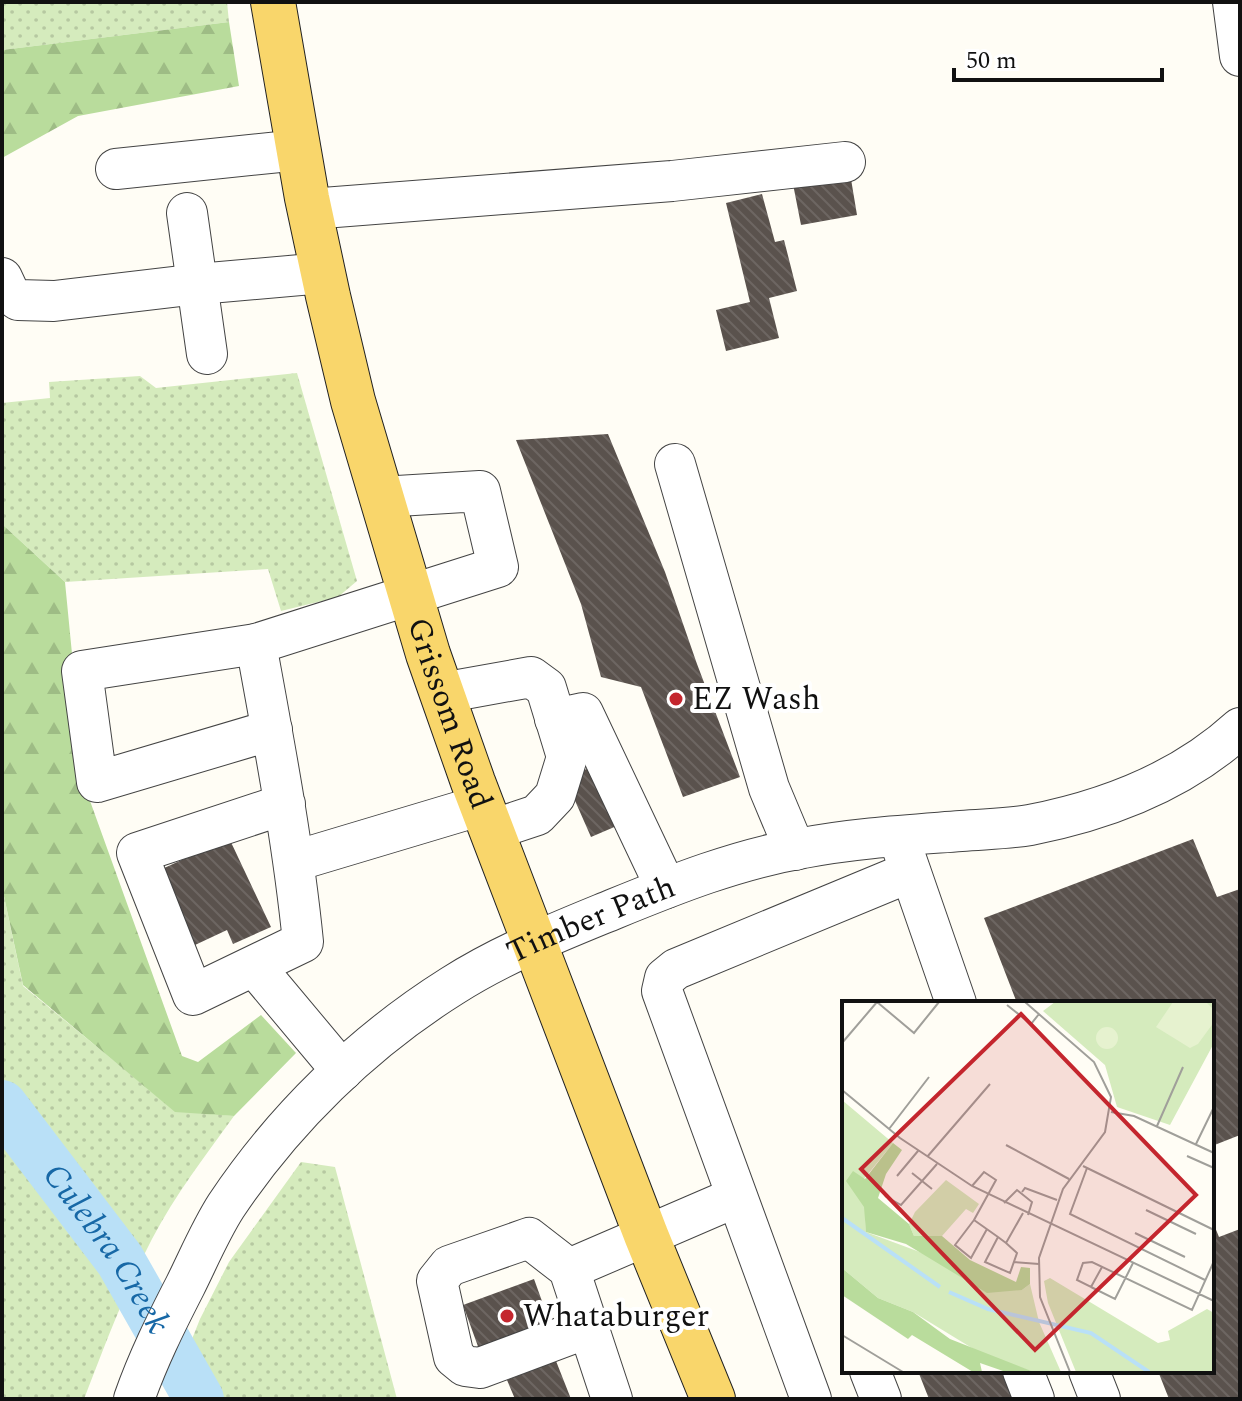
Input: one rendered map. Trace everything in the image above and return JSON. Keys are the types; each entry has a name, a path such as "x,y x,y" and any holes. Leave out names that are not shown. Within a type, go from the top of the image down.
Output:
{"main road":[{"name":"Grissom Road","path":"273,2 323,273 353,401 410,594 487,818 646,1235 713,1399"}],"street":[{"path":"1233,2 1240,56"},
{"path":"116,169 299,150"},
{"path":"310,209 672,181 845,162"},
{"path":"187,213 207,354"},
{"path":"2,278 9,293 18,300 35,302 323,273"},
{"path":"675,464 769,788 795,850"},
{"path":"272,730 97,782 82,671 256,644 498,567 480,491 381,497"},
{"path":"256,644 272,730 285,804 295,861 303,942 193,995 137,853 285,804"},
{"path":"295,861 487,818 537,815 555,796 567,757 546,688 531,677 442,693"},
{"path":"555,719 583,713 666,888"},
{"name":"Timber Path","path":"134,1399 146,1364 224,1209 265,1152 313,1099 368,1047 451,986 535,941 666,888 731,866 795,850 904,854 1075,814 1121,800 1235,742"},
{"path":"811,1399 662,991 665,978 676,969 904,854 955,1001"},
{"path":"255,967 342,1071"},
{"path":"569,1269 736,1197"},
{"path":"587,1328 480,1368 472,1382 454,1357 437,1281 449,1266 529,1238 569,1269 612,1399"},
{"path":"871,1373 881,1399"},
{"path":"1024,1373 1034,1399"},
{"path":"1090,1373 1100,1399"}],"green space":[{"path":"2,2 227,2 229,22 2,50"},
{"path":"229,22 239,86 78,116 2,158 2,50"},
{"path":"297,373 357,581 338,597 281,611 268,569 65,582 2,524 2,403 50,398 49,382 140,376 156,388"},
{"path":"2,524 65,582 85,787 182,1056 198,1062 261,1015 296,1053 234,1116 175,1112 23,985 2,887"},
{"path":"2,887 23,986 175,1111 234,1116 180,1191 152,1239 124,1298 84,1399 2,1399"},
{"path":"301,1162 335,1167 397,1399 168,1399 200,1319 229,1262"}],"building":[{"path":"850,173 857,215 801,225 793,184"},
{"path":"762,194 775,242 784,240 797,291 769,298 779,338 726,351 716,310 750,302 726,203"},
{"path":"608,434 665,572 740,777 683,797 641,687 601,677 581,604 516,440"},
{"path":"594,766 619,825 591,837 565,778"},
{"path":"229,838 271,927 233,944 227,930 195,945 160,870"},
{"path":"1193,839 1217,897 1240,889 1240,1135 1214,1145 1214,1001 1016,1001 984,918"},
{"path":"1214,1225 1219,1237 1240,1229 1240,1399 1169,1399 1159,1373 1214,1373"},
{"name":"Whataburger","path":"534,1279 551,1326 480,1352 463,1305"},
{"path":"556,1361 571,1399 515,1399 507,1380"},
{"path":"919,1373 1004,1373 1013,1399 929,1399"}],"waterway":[{"name":"Culebra Creek","path":"2,1105 120,1260 199,1399"}],"place":[{"name":"EZ Wash","path":"676,699"},
{"name":"Whataburger","path":"507,1316"}]}
